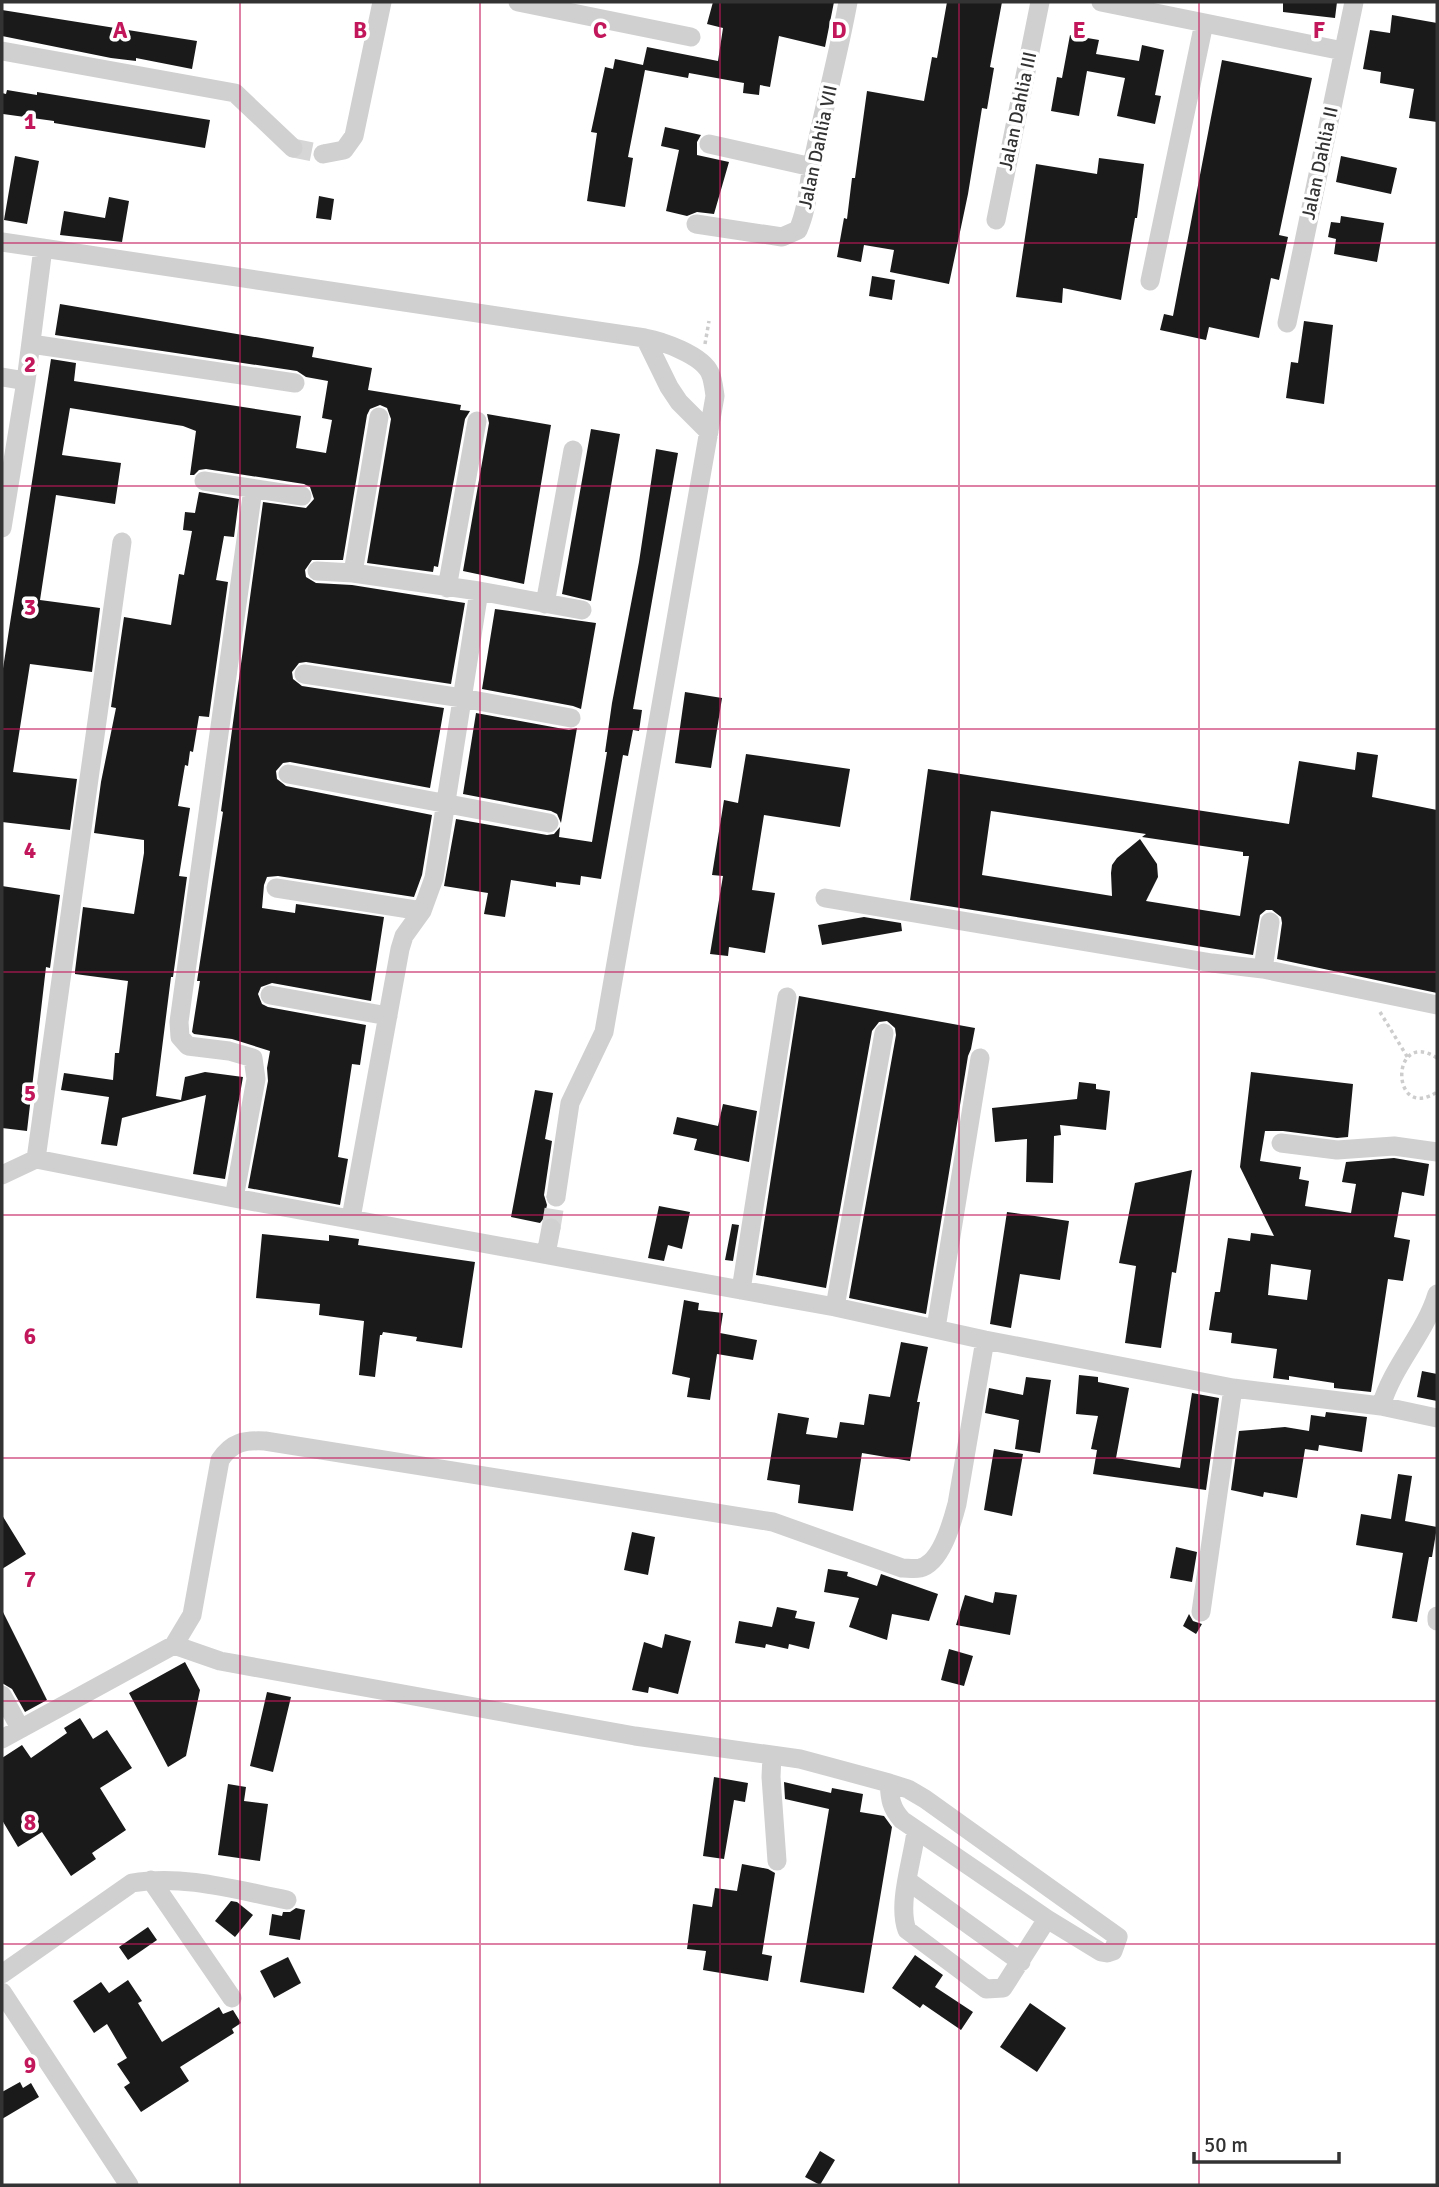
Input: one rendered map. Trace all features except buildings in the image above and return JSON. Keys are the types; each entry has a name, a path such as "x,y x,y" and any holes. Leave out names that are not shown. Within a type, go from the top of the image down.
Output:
{"street":[{"path":"323,154 344,150 354,136 382,2"},
{"path":"517,2 691,37"},
{"name":"Jalan Dahlia VII","path":"696,224 782,237 798,230 848,2"},
{"name":"Jalan Dahlia III","path":"996,220 1040,2"},
{"path":"1101,2 1343,51"},
{"name":"Jalan Dahlia II","path":"1287,323 1353,2"},
{"path":"1150,281 1204,23"},
{"path":"2,51 235,93 293,148"},
{"path":"709,144 812,167"},
{"path":"2,242 645,338 664,342 702,363 710,372 715,396 604,1032 570,1103 556,1197"},
{"path":"2,528 26,381 43,248"},
{"path":"645,338 668,387 709,432"},
{"path":"31,344 295,383"},
{"path":"2,377 26,381"},
{"path":"353,573 379,417"},
{"path":"447,588 477,421"},
{"path":"545,604 573,450"},
{"path":"204,481 302,496"},
{"path":"234,1198 256,1079 253,1058 229,1051 188,1046 180,1037 179,1022 253,489"},
{"path":"36,1159 122,542"},
{"path":"317,571 353,573 479,591 582,610"},
{"path":"351,1218 404,936 422,911 434,878 479,591"},
{"path":"304,674 571,718"},
{"path":"288,774 549,823"},
{"path":"276,888 422,911"},
{"path":"825,898 1212,963 1263,969 1437,1004"},
{"path":"1263,969 1270,922"},
{"path":"270,995 388,1016"},
{"path":"741,1290 787,997"},
{"path":"835,1307 884,1033"},
{"path":"936,1328 980,1058"},
{"path":"1281,1143 1337,1150 1394,1146 1437,1152"},
{"path":"2,1175 36,1159 234,1198 835,1307 985,1340 1233,1388 1381,1406 1437,1419"},
{"path":"546,1254 551,1228"},
{"path":"1381,1406 1403,1358 1432,1312 1437,1294"},
{"path":"2,1739 174,1646 192,1615 220,1460 228,1448 244,1440 265,1441 773,1522 902,1568 921,1567 934,1559 950,1530 957,1504 985,1340"},
{"path":"1201,1612 1233,1388"},
{"path":"174,1646 220,1661 635,1736 800,1759 889,1783 908,1789 1118,1937 1113,1951 1101,1952 916,1831 893,1810 889,1783"},
{"path":"2,1695 20,1728"},
{"path":"772,1755 777,1861"},
{"path":"916,1831 903,1920 906,1930 986,1989 1003,1988 1047,1919"},
{"path":"151,1880 232,1998"},
{"path":"2,1975 132,1883 151,1880 195,1882 287,1900"},
{"path":"908,1881 1021,1962"},
{"path":"2,1992 129,2185"}],"path":[{"path":"1366,989 1408,1058"},
{"path":"1437,1058 1422,1052 1408,1058 1401,1070 1402,1086 1413,1096 1437,1095"}],"tunnel":[{"path":"293,148 323,154"},
{"path":"551,1228 556,1197"}]}
